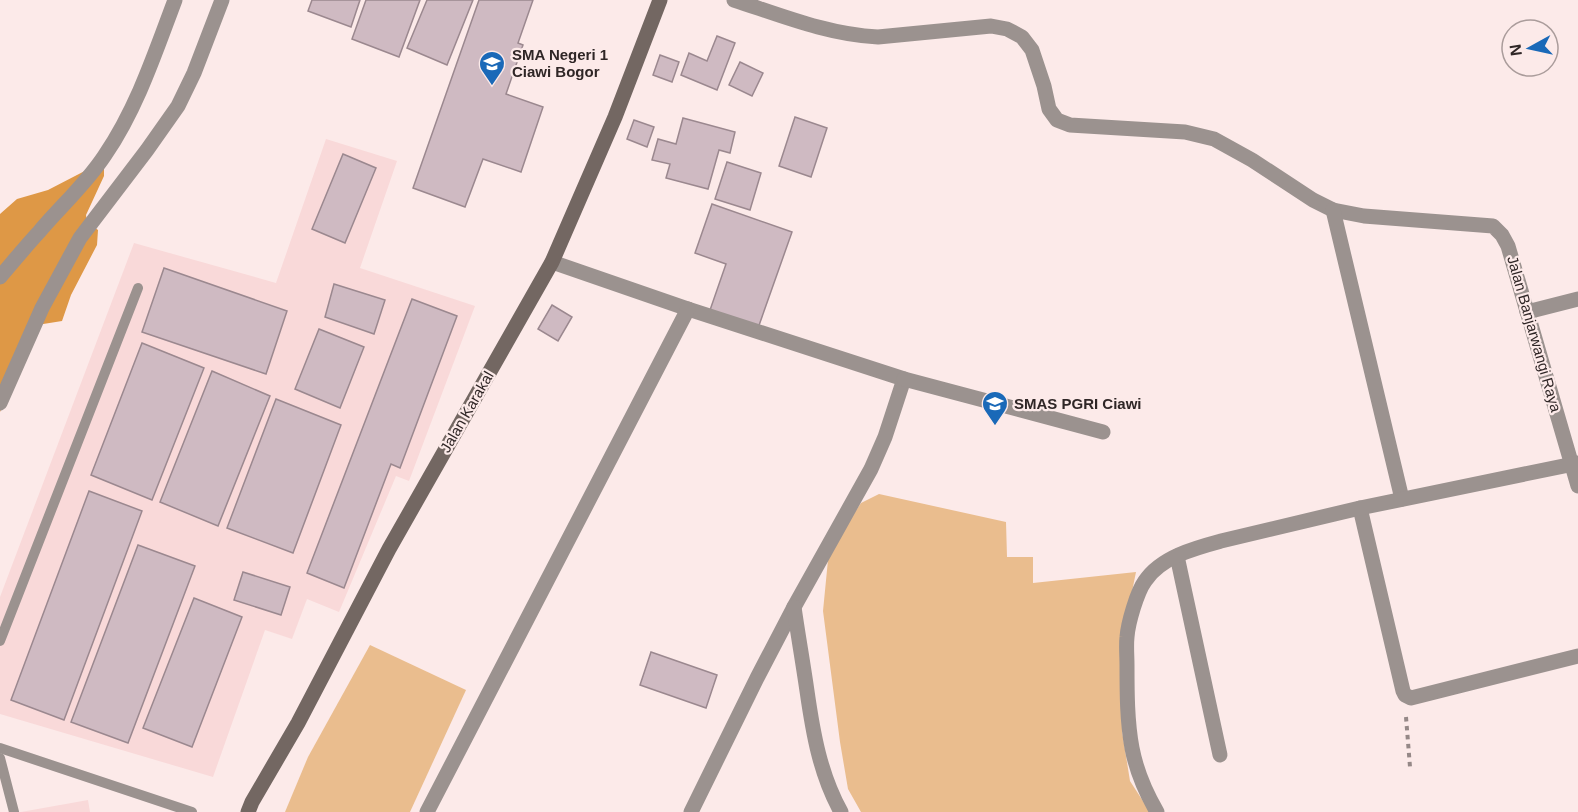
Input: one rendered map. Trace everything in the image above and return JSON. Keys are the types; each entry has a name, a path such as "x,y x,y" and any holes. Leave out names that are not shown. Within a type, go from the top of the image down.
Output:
{"main road":[{"name":"Jalan Karakal","path":"248,812 298,723 389,549 552,262 615,117 660,0"}],"street":[{"path":"0,277 38,232 89,178 106,154 138,96 175,0"},
{"path":"0,403 42,308 80,238 178,106 194,73 222,0"},
{"name":"Jalan Banjarwangi Raya","path":"734,0 802,22 860,36 878,37 991,26 1007,29 1022,37 1032,50 1049,109 1057,120 1070,125 1185,132 1214,139 1333,210 1364,216 1493,226 1508,246 1575,464 1578,486"},
{"path":"1333,210 1402,499"},
{"path":"552,262 904,380 1103,432"},
{"path":"1527,312 1578,299"},
{"path":"427,812 688,309"},
{"path":"691,812 794,607 871,469 885,437 904,380"},
{"path":"1157,812 1142,779 1132,748 1128,705 1127,637 1134,606 1145,581 1159,566 1199,547 1221,541 1360,508 1575,464"},
{"path":"1360,508 1402,691 1405,695 1411,698 1578,656"},
{"path":"1177,556 1220,755"},
{"path":"794,607 818,753 824,777 841,812"}],"lane":[{"path":"0,641 138,288"},
{"path":"0,748 192,812"},
{"path":"0,758 14,812"}],"path":[{"path":"1405,695 1410,767"}],"shaded area":[{"path":"326,139 397,161 360,268 475,306 409,481 396,476 339,612 307,599 292,639 265,630 213,777 0,714 0,597 134,243 276,283"},
{"path":"104,161 104,176 86,215 87,222 98,230 97,245 71,295 62,321 37,325 0,412 0,214 17,199 48,190"},
{"path":"879,494 1006,522 1007,557 1033,557 1033,583 1136,572 1125,626 1122,731 1130,781 1150,812 861,812 848,789 823,611 828,560 836,540 861,503"},
{"path":"370,645 466,690 410,812 285,812 308,757"},
{"path":"88,800 90,812 21,812"}],"building":[{"path":"312,0 360,0 351,27 308,11"},
{"path":"366,0 420,0 399,57 352,39"},
{"path":"427,0 473,0 447,65 407,48"},
{"path":"479,0 533,0 518,43 523,45 506,94 543,107 521,172 483,159 465,207 413,188"},
{"path":"717,36 735,43 717,90 681,75 689,53 707,61"},
{"path":"660,55 679,62 672,82 653,75"},
{"path":"740,62 763,73 752,96 729,85"},
{"path":"795,117 827,128 811,177 779,166"},
{"path":"683,118 735,132 730,153 719,150 708,189 666,178 670,164 652,160 658,139 676,144"},
{"path":"634,120 654,127 647,147 627,139"},
{"path":"343,154 376,168 345,243 312,229"},
{"path":"727,162 761,173 750,210 715,199"},
{"path":"712,204 792,232 757,331 709,313 726,264 695,253"},
{"path":"164,268 287,311 266,374 142,332"},
{"path":"334,284 385,300 374,334 325,317"},
{"path":"412,299 457,316 400,468 391,464 344,588 307,573"},
{"path":"552,305 572,317 558,341 538,329"},
{"path":"319,329 364,347 340,408 295,389"},
{"path":"142,343 204,368 152,500 91,475"},
{"path":"212,371 270,396 218,526 160,502"},
{"path":"276,399 341,425 293,553 227,528"},
{"path":"89,491 142,511 64,720 11,700"},
{"path":"138,545 195,566 128,743 71,722"},
{"path":"243,572 290,587 281,615 234,600"},
{"path":"194,598 242,617 192,747 143,728"},
{"path":"651,652 717,675 706,708 640,685"}],"place":[{"name":"SMA Negeri 1 Ciawi Bogor","path":"492,87"},
{"name":"SMAS PGRI Ciawi","path":"995,427"}]}
